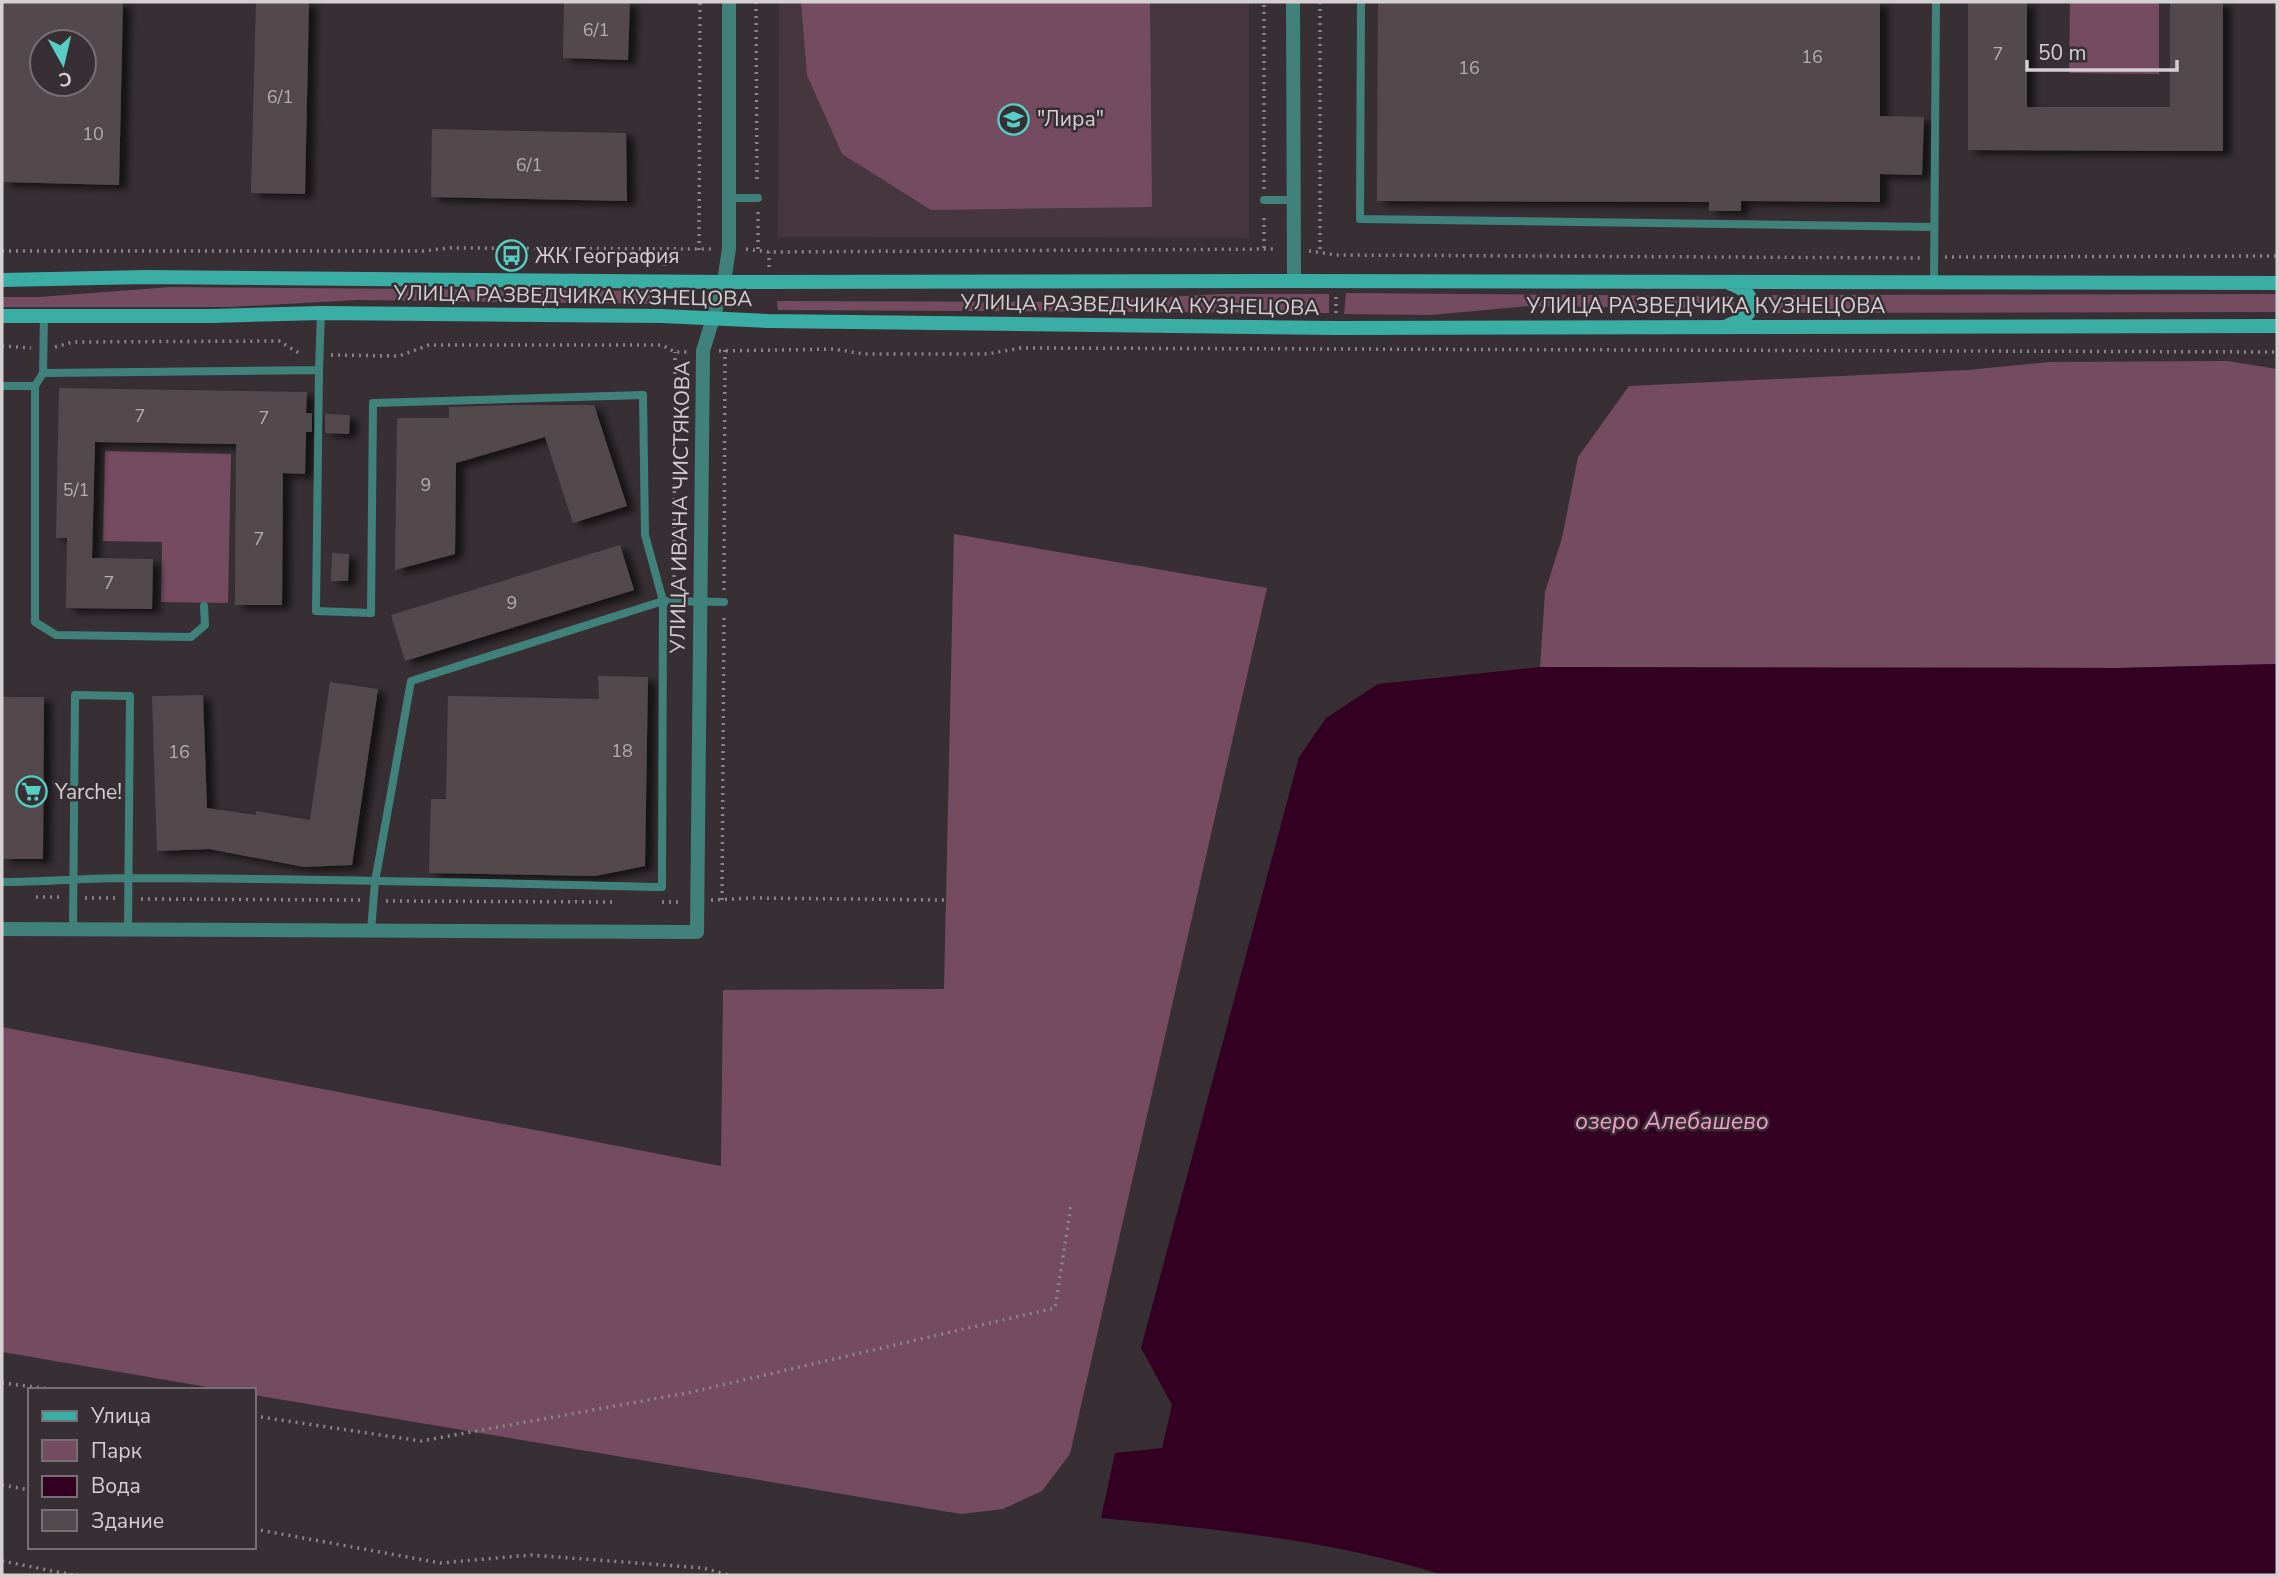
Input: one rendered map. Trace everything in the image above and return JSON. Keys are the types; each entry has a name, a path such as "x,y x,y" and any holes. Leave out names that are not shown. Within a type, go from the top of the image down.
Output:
{"main road":[{"name":"УЛИЦА РАЗВЕДЧИКА КУЗНЕЦОВА","path":"2,280 146,277 724,282 2277,284"},
{"path":"1723,282 1740,287 1749,294 1752,304 1749,314 1724,327"},
{"name":"УЛИЦА РАЗВЕДЧИКА КУЗНЕЦОВА","path":"2,316 321,313 1336,328 2277,326"}],"street":[{"name":"УЛИЦА ИВАНА ЧИСТЯКОВА","path":"371,930 697,932 703,351 724,282 729,249 729,2"},
{"path":"1293,2 1294,281"},
{"path":"2,929 371,930"}],"lane":[{"path":"1361,2 1360,219 1934,227"},
{"path":"1934,282 1937,2"},
{"path":"729,198 758,198"},
{"path":"1264,200 1293,200"},
{"path":"2,882 128,878 662,887 663,601 645,535 643,395 373,404 371,613 316,611 321,313"},
{"path":"44,316 43,373 35,386 35,622 56,635 191,637 205,625 204,606"},
{"path":"43,373 319,370"},
{"path":"2,386 35,386"},
{"path":"371,930 375,881 411,681 663,601 724,602"},
{"path":"73,929 75,695 130,696 128,930"}],"path":[{"path":"699,250 700,2"},
{"path":"757,2 758,249"},
{"path":"1264,2 1264,249"},
{"path":"1320,2 1320,253"},
{"path":"2,251 423,251 450,248 769,251 1293,249 1350,256 2277,256"},
{"path":"1335,349 1336,282"},
{"path":"2,346 45,349 74,342 279,341 299,355 399,356 429,345 662,345 675,352 834,349 864,354 987,354 1021,348 2277,352"},
{"path":"722,900 725,350"},
{"path":"26,897 618,902"},
{"path":"659,902 752,898 944,900"},
{"path":"256,1416 421,1441 688,1393 1055,1308 1071,1205"},
{"path":"2,1383 43,1388"},
{"path":"2,1485 28,1490"},
{"path":"256,1529 440,1563 531,1555 703,1568 729,1575"},
{"path":"2,1561 73,1575"}],"shaded area":[{"name":"\"Лира\"","path":"779,2 1249,2 1249,238 778,237"}],"green space":[{"path":"801,2 1150,2 1152,207 931,210 842,154 807,75"},
{"path":"2070,2 2159,2 2159,74 2069,73"},
{"path":"171,287 655,291 655,304 357,300 231,307 2,307 2,297 39,297"},
{"path":"1346,293 1734,296 1734,309 1529,306 1431,315 1344,314"},
{"path":"1221,294 1329,294 1329,313 778,310 777,301 1076,302"},
{"path":"2277,294 2277,312 1771,313 1771,295"},
{"path":"2228,361 2277,369 2277,664 2118,668 1540,667 1545,592 1562,538 1578,457 1629,386 1968,370 2050,362"},
{"path":"105,451 231,454 228,603 161,602 162,542 103,541"},
{"path":"954,534 1267,588 1070,1454 1042,1491 1003,1509 961,1514 256,1395 256,1388 213,1388 2,1352 2,1027 721,1166 723,990 944,989"}],"water":[{"name":"озеро Алебашево","path":"2277,664 2277,1575 1443,1575 1316,1544 1101,1518 1115,1453 1162,1448 1172,1405 1141,1348 1299,757 1326,718 1378,684 1540,667 2118,668"}],"building":[{"path":"2,2 123,2 119,185 2,182"},
{"path":"256,2 309,2 305,194 251,193"},
{"path":"564,2 630,2 628,60 563,58"},
{"path":"1378,2 1880,2 1880,116 1924,117 1922,175 1880,174 1880,202 1741,201 1741,211 1709,211 1709,202 1377,201"},
{"path":"1968,2 2027,2 2027,107 2170,107 2170,2 2223,2 2223,151 1968,150"},
{"path":"432,129 626,133 627,201 431,197"},
{"path":"59,388 307,392 306,413 312,413 312,432 306,432 305,474 283,473 282,605 235,605 236,444 95,442 92,558 153,559 152,609 66,608 67,538 56,538"},
{"path":"594,405 627,506 573,523 545,437 456,463 455,554 395,570 397,418 449,418 449,407"},
{"path":"325,414 350,415 349,434 325,433"},
{"path":"620,545 634,590 405,661 391,615"},
{"path":"332,553 349,554 348,581 331,581"},
{"path":"598,676 648,677 645,866 595,876 429,873 431,799 446,799 448,696 599,699"},
{"path":"330,682 378,689 352,865 304,867 209,849 157,851 152,696 203,695 207,808 256,815 256,811 310,820"},
{"path":"2,697 44,697 43,859 2,859"}],"place":[{"name":"\"Лира\"","path":"1014,119"},
{"name":"ЖК География","path":"512,256"},
{"name":"Yarche!","path":"32,792"}]}
